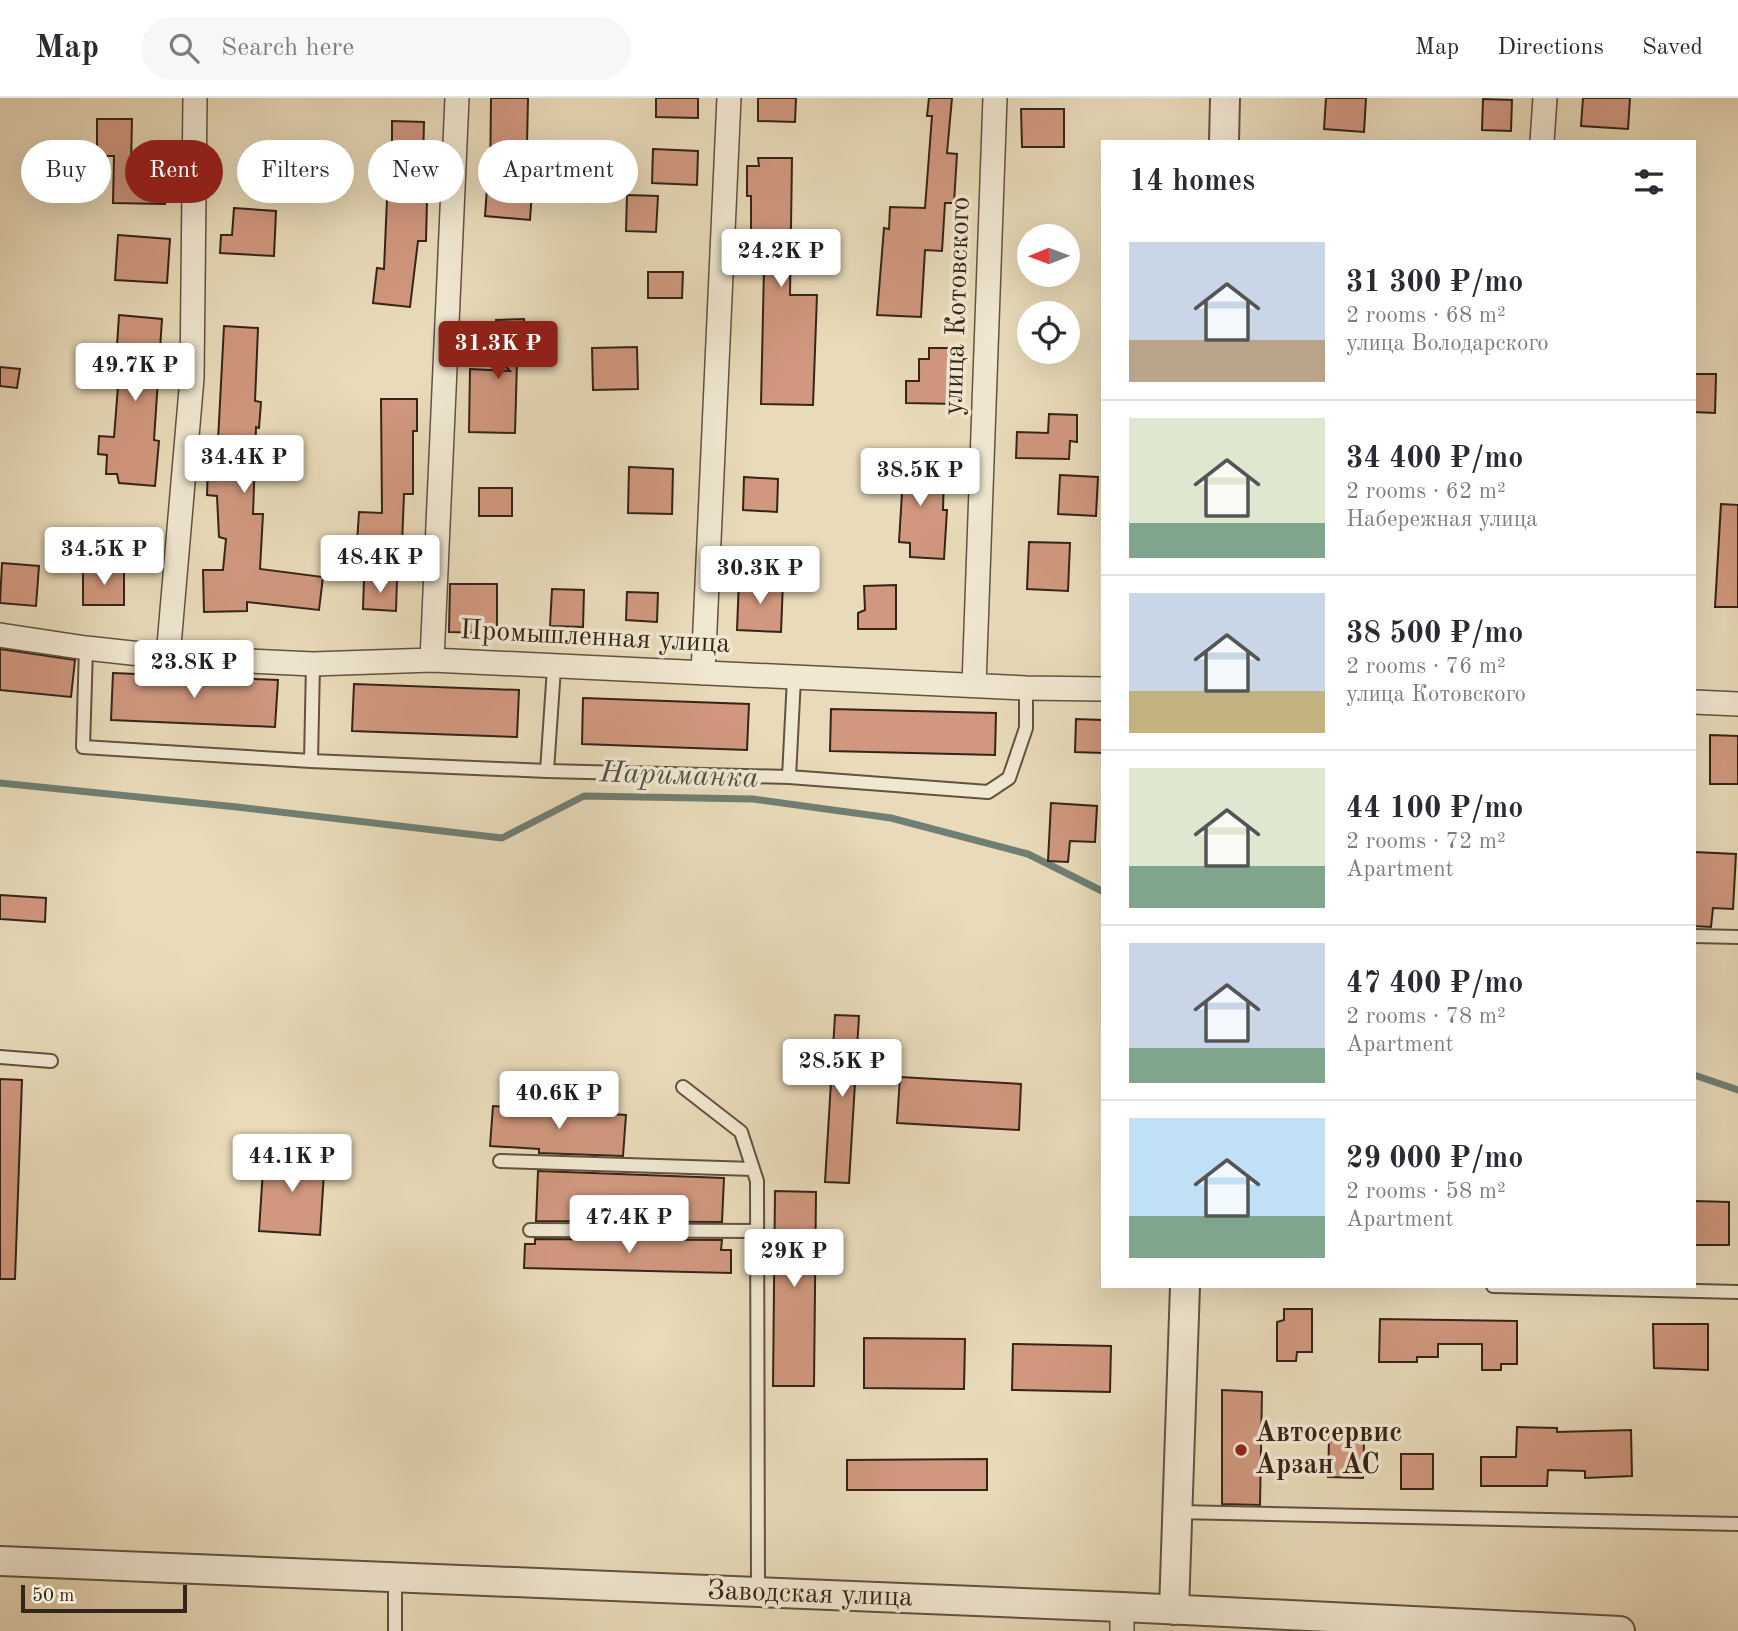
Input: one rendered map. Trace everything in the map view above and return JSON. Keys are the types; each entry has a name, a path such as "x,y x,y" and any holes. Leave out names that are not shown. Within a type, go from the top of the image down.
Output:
{"street":[{"path":"168,657 192,378 195,98"},
{"path":"432,660 457,98"},
{"path":"703,673 729,98"},
{"name":"улица Котовского","path":"974,685 996,98"},
{"path":"1224,140 1225,98"},
{"path":"1542,140 1545,98"},
{"name":"Промышленная улица","path":"0,635 168,657 313,664 432,660 794,678 1101,689"},
{"path":"1696,702 1738,704"},
{"path":"1174,1610 1185,1288"},
{"name":"Заводская улица","path":"0,1561 758,1593 1122,1619 1174,1610 1620,1631"}],"lane":[{"path":"86,648 83,747 311,761 789,777 988,792 1009,778 1026,727 1026,688"},
{"path":"311,761 313,664"},
{"path":"547,771 554,667"},
{"path":"789,777 794,678"},
{"path":"1696,936 1738,937"},
{"path":"0,1057 51,1061"},
{"path":"683,1087 741,1132 757,1181 758,1593"},
{"path":"500,1161 753,1169"},
{"path":"530,1230 757,1231"},
{"path":"1575,1288 1738,1292"},
{"path":"1177,1512 1738,1524"},
{"path":"395,1578 395,1631"}],"building":[{"path":"491,98 528,98 527,140 491,140"},
{"path":"656,98 698,98 698,118 656,117"},
{"path":"758,98 796,98 795,122 758,121"},
{"path":"929,98 952,98 947,153 957,154 954,203 945,203 942,251 925,250 921,317 877,315 884,228 889,229 890,207 925,208 932,116 927,116"},
{"path":"1326,98 1366,98 1364,132 1324,129"},
{"path":"1583,98 1630,98 1628,129 1581,126"},
{"path":"1483,99 1512,100 1511,131 1482,130"},
{"path":"1021,109 1064,109 1064,147 1022,147"},
{"path":"97,119 132,119 132,140 125,140 125,203 165,204 113,203 114,156 111,156 111,140 97,140"},
{"path":"392,121 424,122 424,140 392,140"},
{"path":"653,149 698,151 697,185 652,183"},
{"path":"758,158 792,158 790,295 817,295 813,405 761,404 764,267 751,267 751,196 747,196 747,166 759,166"},
{"path":"638,195 658,196 656,232 626,231 627,203 638,203"},
{"path":"387,203 427,203 426,241 418,241 410,307 373,303 377,268 384,269"},
{"path":"486,203 531,203 530,220 485,216"},
{"path":"234,208 276,211 274,256 220,253 221,235 232,235"},
{"path":"118,235 170,239 167,283 115,280"},
{"path":"648,272 683,272 682,298 648,298"},
{"path":"119,315 162,319 154,440 159,441 155,486 119,483 117,474 106,474 107,455 98,454 99,436 114,437 120,361 116,361"},
{"path":"524,319 525,361 517,362 515,433 469,432 470,369 510,371 481,342 496,327 496,320"},
{"path":"224,326 258,328 255,401 261,402 259,428 256,427 253,514 263,514 260,569 323,577 319,610 247,602 247,611 204,612 203,570 223,570 226,539 219,537 217,496 207,495 209,440 218,441"},
{"path":"637,347 638,389 593,390 592,348"},
{"path":"929,348 958,348 957,404 906,403 906,381 919,381 919,359 929,359"},
{"path":"0,367 20,369 17,388 0,386"},
{"path":"1696,374 1716,374 1715,413 1696,412"},
{"path":"381,399 417,399 417,431 413,431 413,494 404,494 402,545 357,543 359,512 382,513"},
{"path":"1049,414 1077,415 1077,442 1070,441 1069,459 1016,458 1017,432 1048,433"},
{"path":"890,461 933,462 933,475 944,475 943,510 947,510 944,559 910,557 910,543 899,542 902,493 889,493"},
{"path":"629,467 673,469 672,514 628,513"},
{"path":"1060,475 1098,477 1096,516 1058,514"},
{"path":"744,477 778,479 777,512 743,510"},
{"path":"479,488 512,488 512,516 479,516"},
{"path":"1721,504 1738,505 1738,607 1715,607"},
{"path":"1029,542 1070,543 1068,591 1027,589"},
{"path":"2,563 39,566 36,606 0,603"},
{"path":"83,568 124,568 124,605 83,605"},
{"path":"364,579 397,580 396,611 363,609"},
{"path":"739,580 783,582 781,632 737,630"},
{"path":"450,584 497,584 497,633 449,632"},
{"path":"896,585 896,629 858,629 858,613 865,610 864,586"},
{"path":"552,589 584,590 583,627 550,626"},
{"path":"627,592 658,593 657,622 626,620"},
{"path":"0,649 75,660 71,697 0,690"},
{"path":"113,673 278,680 275,727 111,720"},
{"path":"354,684 519,690 517,737 352,731"},
{"path":"583,698 749,704 747,750 582,744"},
{"path":"831,709 996,713 995,755 830,751"},
{"path":"1076,719 1101,720 1101,753 1075,752"},
{"path":"1710,735 1738,736 1738,784 1710,784"},
{"path":"1051,803 1097,806 1095,842 1070,841 1068,862 1048,861"},
{"path":"1696,852 1736,854 1733,909 1713,908 1711,927 1696,926"},
{"path":"0,895 46,898 45,922 0,919"},
{"path":"835,1015 859,1016 849,1183 825,1182"},
{"path":"900,1077 1021,1084 1019,1130 897,1123"},
{"path":"0,1079 22,1080 15,1279 0,1279"},
{"path":"493,1106 626,1115 623,1156 539,1153 539,1149 490,1146"},
{"path":"264,1154 325,1157 320,1235 259,1231"},
{"path":"538,1171 724,1178 722,1222 536,1221"},
{"path":"775,1191 816,1192 814,1386 773,1386"},
{"path":"1696,1201 1729,1202 1729,1245 1696,1245"},
{"path":"535,1239 722,1240 721,1250 731,1250 731,1273 524,1268 525,1244 535,1244"},
{"path":"1284,1309 1312,1309 1312,1352 1297,1352 1296,1361 1277,1361 1277,1322 1284,1320"},
{"path":"1380,1319 1517,1321 1517,1364 1501,1364 1501,1370 1482,1370 1482,1344 1438,1344 1438,1357 1417,1357 1417,1362 1379,1362"},
{"path":"1653,1324 1708,1324 1708,1370 1654,1368"},
{"path":"864,1338 965,1339 964,1389 864,1388"},
{"path":"1013,1344 1111,1346 1110,1392 1012,1390"},
{"name":"Автосервис Арзан АС","path":"1222,1390 1262,1392 1260,1505 1222,1504"},
{"path":"1517,1427 1557,1428 1557,1432 1631,1430 1632,1476 1585,1478 1585,1471 1548,1470 1547,1486 1481,1486 1481,1457 1516,1457"},
{"path":"1329,1441 1364,1442 1363,1478 1328,1477"},
{"path":"1401,1454 1433,1454 1433,1489 1401,1489"},
{"path":"987,1459 987,1490 847,1490 847,1460"}],"waterway":[{"name":"Нариманка","path":"0,783 502,838 584,796 753,799 891,818 1028,854 1101,890"},
{"name":"Нариманка","path":"1696,1076 1738,1090"}],"place":[{"name":"Автосервис Арзан АС","path":"1241,1450"}]}
